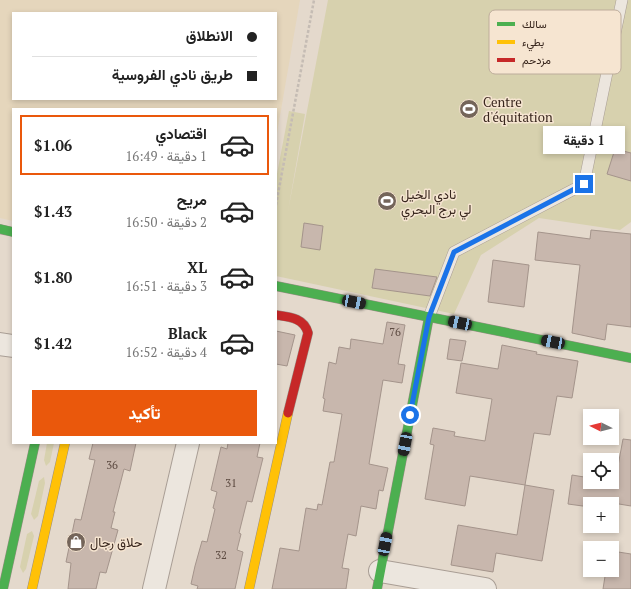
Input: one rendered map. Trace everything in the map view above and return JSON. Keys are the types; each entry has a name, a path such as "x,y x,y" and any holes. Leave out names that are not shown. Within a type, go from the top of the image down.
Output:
{"main road":[{"path":"0,229 12,232"},
{"path":"277,286 631,358"},
{"path":"249,589 289,407 308,333 307,328 301,321 277,314"},
{"path":"379,580 429,317"},
{"path":"3,589 35,444"},
{"path":"32,589 65,444"}],"street":[{"path":"0,344 12,346"},
{"path":"154,589 188,444"},
{"path":"379,580 485,589"}],"lane":[{"path":"620,10 622,0"},
{"path":"429,317 454,252 584,184 607,74"}],"path":[{"path":"277,200 314,0"}],"shaded area":[{"path":"0,0 300,0 277,133 277,108 12,108 12,221 0,218"},
{"name":"Centre d'équitation","path":"328,0 631,0 631,222 620,230 539,218 481,255 454,314 277,276 277,174 289,111 305,114 288,211"},
{"path":"47,444 54,444 50,462 46,466 44,460"},
{"path":"44,477 45,483 38,516 34,520 31,514 39,481"},
{"path":"32,531 34,536 26,569 23,573 20,567 27,534"}],"building":[{"path":"615,149 631,153 631,181 607,174"},
{"path":"304,223 323,226 320,250 301,247"},
{"path":"591,230 631,234 631,327 607,324 605,340 572,333 580,265 535,260 538,232 590,239"},
{"path":"493,260 529,265 524,307 488,302"},
{"path":"375,269 437,277 430,296 372,288"},
{"path":"387,322 405,325 398,364 405,365 402,383 383,380 369,464 388,468 383,491 379,490 376,509 361,506 356,536 348,534 342,568 349,569 346,589 272,589 280,548 299,551 306,508 317,510 318,504 322,505 330,462 334,462 342,414 323,411 325,399 323,398 329,362 336,364 339,347 350,349 351,339 383,344"},
{"path":"277,331 295,335 287,366 277,364"},
{"path":"450,339 466,341 462,361 447,359"},
{"path":"502,345 537,352 536,354 578,361 572,398 557,396 550,435 534,433 525,485 470,476 465,506 425,499 434,445 430,444 433,428 455,432 454,436 485,441 492,399 456,393 461,363 498,369"},
{"path":"623,439 631,440 631,506 619,504 619,497 583,497 583,506 568,504 572,475 583,477 583,489 619,489 619,460"},
{"path":"93,444 136,444 130,471 124,469 113,512 115,512 111,528 118,530 106,573 100,572 96,589 68,589 71,563 66,562 75,519 81,520 95,460 89,459"},
{"path":"228,444 260,444 257,457 263,458 252,502 247,501 239,533 241,534 237,550 243,552 235,589 197,589 198,586 191,584 202,541 207,542 215,509 213,508 217,492 211,490 221,447 227,449"},
{"path":"525,485 554,490 542,561 496,553 493,572 451,565 458,525 517,535"},
{"path":"619,552 631,554 631,589 603,589 605,577 619,577"}],"traffic: fast":[{"path":"0,229 12,232"},
{"path":"277,286 631,358"},
{"path":"377,589 429,317"},
{"path":"3,589 35,444"}],"traffic: slow":[{"path":"249,589 288,413"},
{"path":"32,589 65,444"}],"traffic: jam":[{"path":"277,315 300,321 308,333 288,413"}],"place":[{"name":"Centre d'équitation","path":"469,109"},
{"name":"نادي الخيل لي برج البحري","path":"387,201"},
{"name":"حلاق رجال","path":"76,542"}],"route":[{"path":"410,415 429,317 454,252 584,184"}]}
